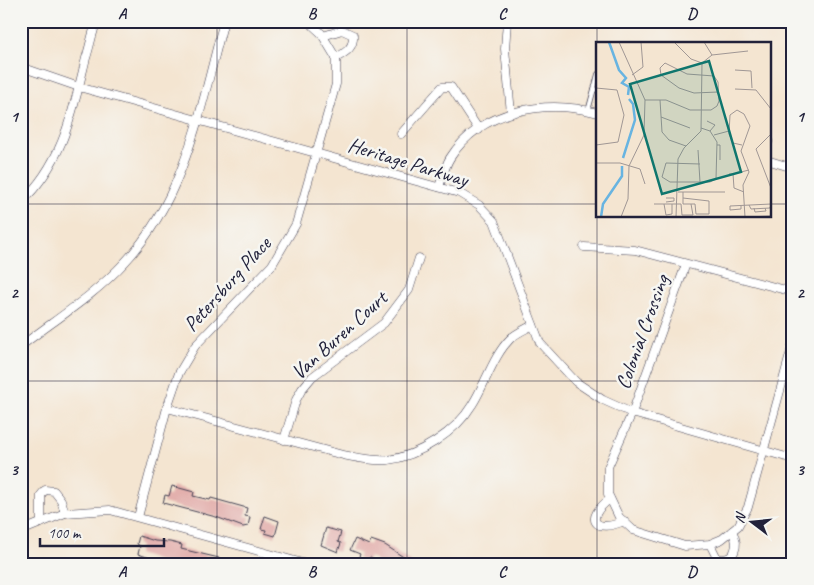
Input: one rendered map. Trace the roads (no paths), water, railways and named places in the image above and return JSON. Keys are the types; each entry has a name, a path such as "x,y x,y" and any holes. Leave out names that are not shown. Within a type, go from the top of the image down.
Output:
{"street":[{"path":"21,202 44,176 58,153 69,124 97,21"},
{"path":"21,346 103,284 146,237 171,196 184,165 224,21"},
{"path":"308,21 323,36 336,58 350,50 354,43 353,35 342,30 323,36"},
{"path":"507,21 505,50 511,113"},
{"name":"Petersburg Place","path":"138,517 167,408 179,373 195,346 272,265 286,245 296,224 336,84 336,58"},
{"name":"Heritage Parkway","path":"21,67 79,87 459,193 479,204 494,221 540,343 576,382 603,400 632,413 793,459"},
{"path":"401,134 442,87 451,87 479,130"},
{"path":"439,187 449,160 460,144 497,118 541,106 562,106 596,112"},
{"path":"772,162 793,168"},
{"path":"584,247 635,250 793,292"},
{"name":"Van Buren Court","path":"284,440 296,400 302,389 312,377 384,323 409,290 419,258"},
{"name":"Colonial Crossing","path":"632,413 686,264"},
{"path":"167,408 360,459 389,460 435,441 456,426 472,407 503,348 511,338 533,325"},
{"path":"632,413 608,467 608,494 619,517 633,530 685,546 710,544 722,539 732,531 748,507 793,344"},
{"path":"40,523 41,495 44,490 54,491 61,500 65,513"},
{"path":"610,499 597,509 594,516 596,521 602,526 611,527 624,521"},
{"path":"21,531 65,513 96,510 138,517 306,564"},
{"path":"710,544 717,558 728,559 736,549 736,541 732,531"}],"lane":[{"path":"588,110 596,89"}]}
